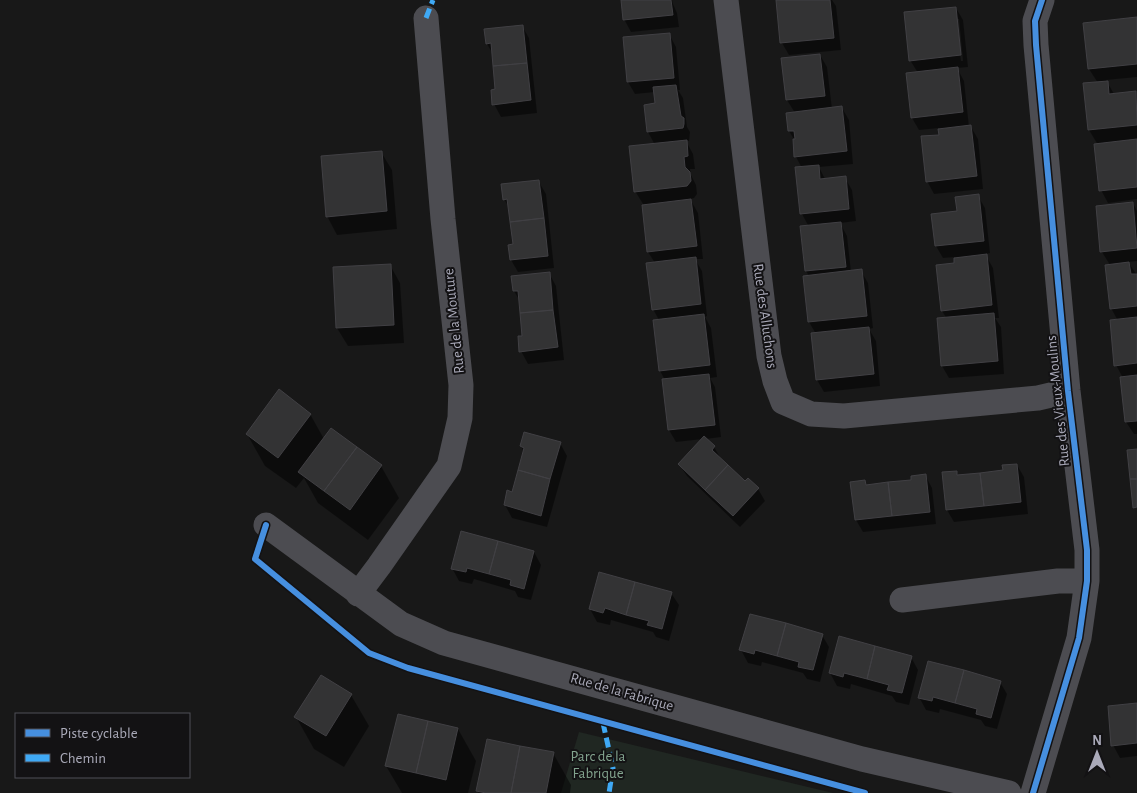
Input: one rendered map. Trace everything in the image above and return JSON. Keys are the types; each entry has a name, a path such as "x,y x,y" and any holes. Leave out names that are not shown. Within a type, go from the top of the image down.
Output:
{"street":[{"name":"Rue des Alluchons","path":"726,0 769,356 782,402 811,414 844,416 1038,398 1068,391"},
{"name":"Rue des Vieux-Moulins","path":"1033,793 1079,638 1087,581 1087,550 1068,391 1036,45 1035,21 1042,0"},
{"name":"Rue de la Mouture","path":"358,594 380,566 449,466 460,418 461,385 426,18"},
{"name":"Rue de la Fabrique","path":"266,525 401,624 444,643 862,759 1009,793"},
{"path":"902,600 1058,581 1087,581"}],"green space":[{"name":"Parc de la Fabrique","path":"579,732 833,793 561,793"}],"building":[{"path":"621,0 671,0 673,15 623,20"},
{"path":"776,0 830,0 834,38 780,43"},
{"path":"956,7 961,55 909,61 904,12"},
{"path":"1137,17 1137,64 1088,69 1083,23"},
{"path":"523,25 527,63 493,66 491,43 486,44 484,29"},
{"path":"670,33 674,78 627,82 623,37"},
{"path":"820,54 825,96 786,100 781,58"},
{"path":"527,63 531,100 492,105 491,90 495,89 493,66"},
{"path":"958,67 963,112 911,118 906,73"},
{"path":"1108,81 1109,94 1136,91 1137,125 1088,130 1083,83"},
{"path":"676,85 681,116 684,118 683,128 647,132 644,105 655,103 653,87"},
{"path":"842,106 847,151 794,157 794,131 788,131 786,113"},
{"path":"971,125 977,176 926,182 921,136 939,135 938,129"},
{"path":"1137,139 1137,187 1099,191 1094,144"},
{"path":"687,140 688,156 684,157 685,167 690,172 691,181 687,186 634,192 629,146"},
{"path":"382,151 387,211 326,217 321,156"},
{"path":"819,165 820,179 846,176 849,209 800,214 795,167"},
{"path":"539,180 544,218 510,222 507,199 503,200 501,184"},
{"path":"979,194 984,241 935,246 931,214 957,211 955,197"},
{"path":"691,199 697,246 647,252 642,205"},
{"path":"1133,202 1137,248 1100,252 1096,206"},
{"path":"544,218 548,256 510,260 508,245 513,244 510,222"},
{"path":"841,222 846,267 805,271 800,226"},
{"path":"987,254 992,305 941,311 936,265 954,263 954,258"},
{"path":"696,257 701,304 652,310 646,263"},
{"path":"1129,262 1131,274 1137,274 1137,306 1110,309 1105,265"},
{"path":"391,264 394,325 336,328 333,267"},
{"path":"862,269 867,316 808,322 803,276"},
{"path":"550,272 553,310 520,313 518,291 513,291 511,276"},
{"path":"553,310 558,347 519,352 518,336 522,336 520,313"},
{"path":"994,313 998,361 941,366 937,318"},
{"path":"704,314 710,365 659,371 653,320"},
{"path":"1137,317 1137,363 1114,366 1110,320"},
{"path":"869,327 874,374 816,380 811,333"},
{"path":"709,374 715,425 668,430 662,379"},
{"path":"1137,375 1137,421 1125,422 1120,377"},
{"path":"279,389 311,414 278,458 246,434"},
{"path":"331,428 357,447 324,491 298,472"},
{"path":"524,432 561,442 550,479 518,470 524,448 520,446"},
{"path":"704,436 715,446 712,450 728,465 705,490 678,464"},
{"path":"357,447 382,465 350,510 324,491"},
{"path":"1137,449 1137,479 1130,479 1127,450"},
{"path":"1017,464 1021,502 984,506 980,473 1003,470 1002,465"},
{"path":"728,465 745,481 748,478 759,488 733,516 705,490"},
{"path":"518,470 550,479 541,516 504,505 507,490 512,492"},
{"path":"957,471 957,475 980,473 984,506 946,510 942,472"},
{"path":"926,474 930,512 892,516 888,482 911,480 911,476"},
{"path":"1130,479 1137,479 1137,507 1133,508"},
{"path":"865,480 866,485 888,482 892,516 855,520 850,482"},
{"path":"461,531 498,541 489,574 467,568 466,572 451,569"},
{"path":"498,541 534,551 524,589 510,585 511,580 489,574"},
{"path":"599,572 635,582 626,615 605,608 603,613 589,609"},
{"path":"635,582 672,592 662,629 647,625 649,621 626,615"},
{"path":"750,614 786,623 777,656 755,650 754,654 739,650"},
{"path":"786,623 823,634 813,670 798,667 799,662 777,656"},
{"path":"839,636 875,646 867,679 844,673 843,677 829,673"},
{"path":"875,646 912,656 902,693 887,690 889,685 867,679"},
{"path":"928,661 964,670 955,703 933,697 932,701 918,698"},
{"path":"964,670 1001,681 991,718 976,714 977,709 955,703"},
{"path":"321,675 352,694 326,736 294,717"},
{"path":"1137,703 1137,743 1111,746 1108,706"},
{"path":"398,714 428,721 416,773 385,766"},
{"path":"428,721 458,728 446,780 416,773"},
{"path":"487,739 520,746 511,793 476,791"},
{"path":"520,746 554,752 546,793 511,793"}],"marked path":[{"path":"426,18 433,0"},
{"path":"603,723 613,768 609,793"}],"cycle path":[{"path":"1033,793 1079,638 1087,581 1087,550 1068,391 1036,45 1035,21 1042,0"},
{"path":"266,525 255,559 369,653 408,668 865,793"}]}
